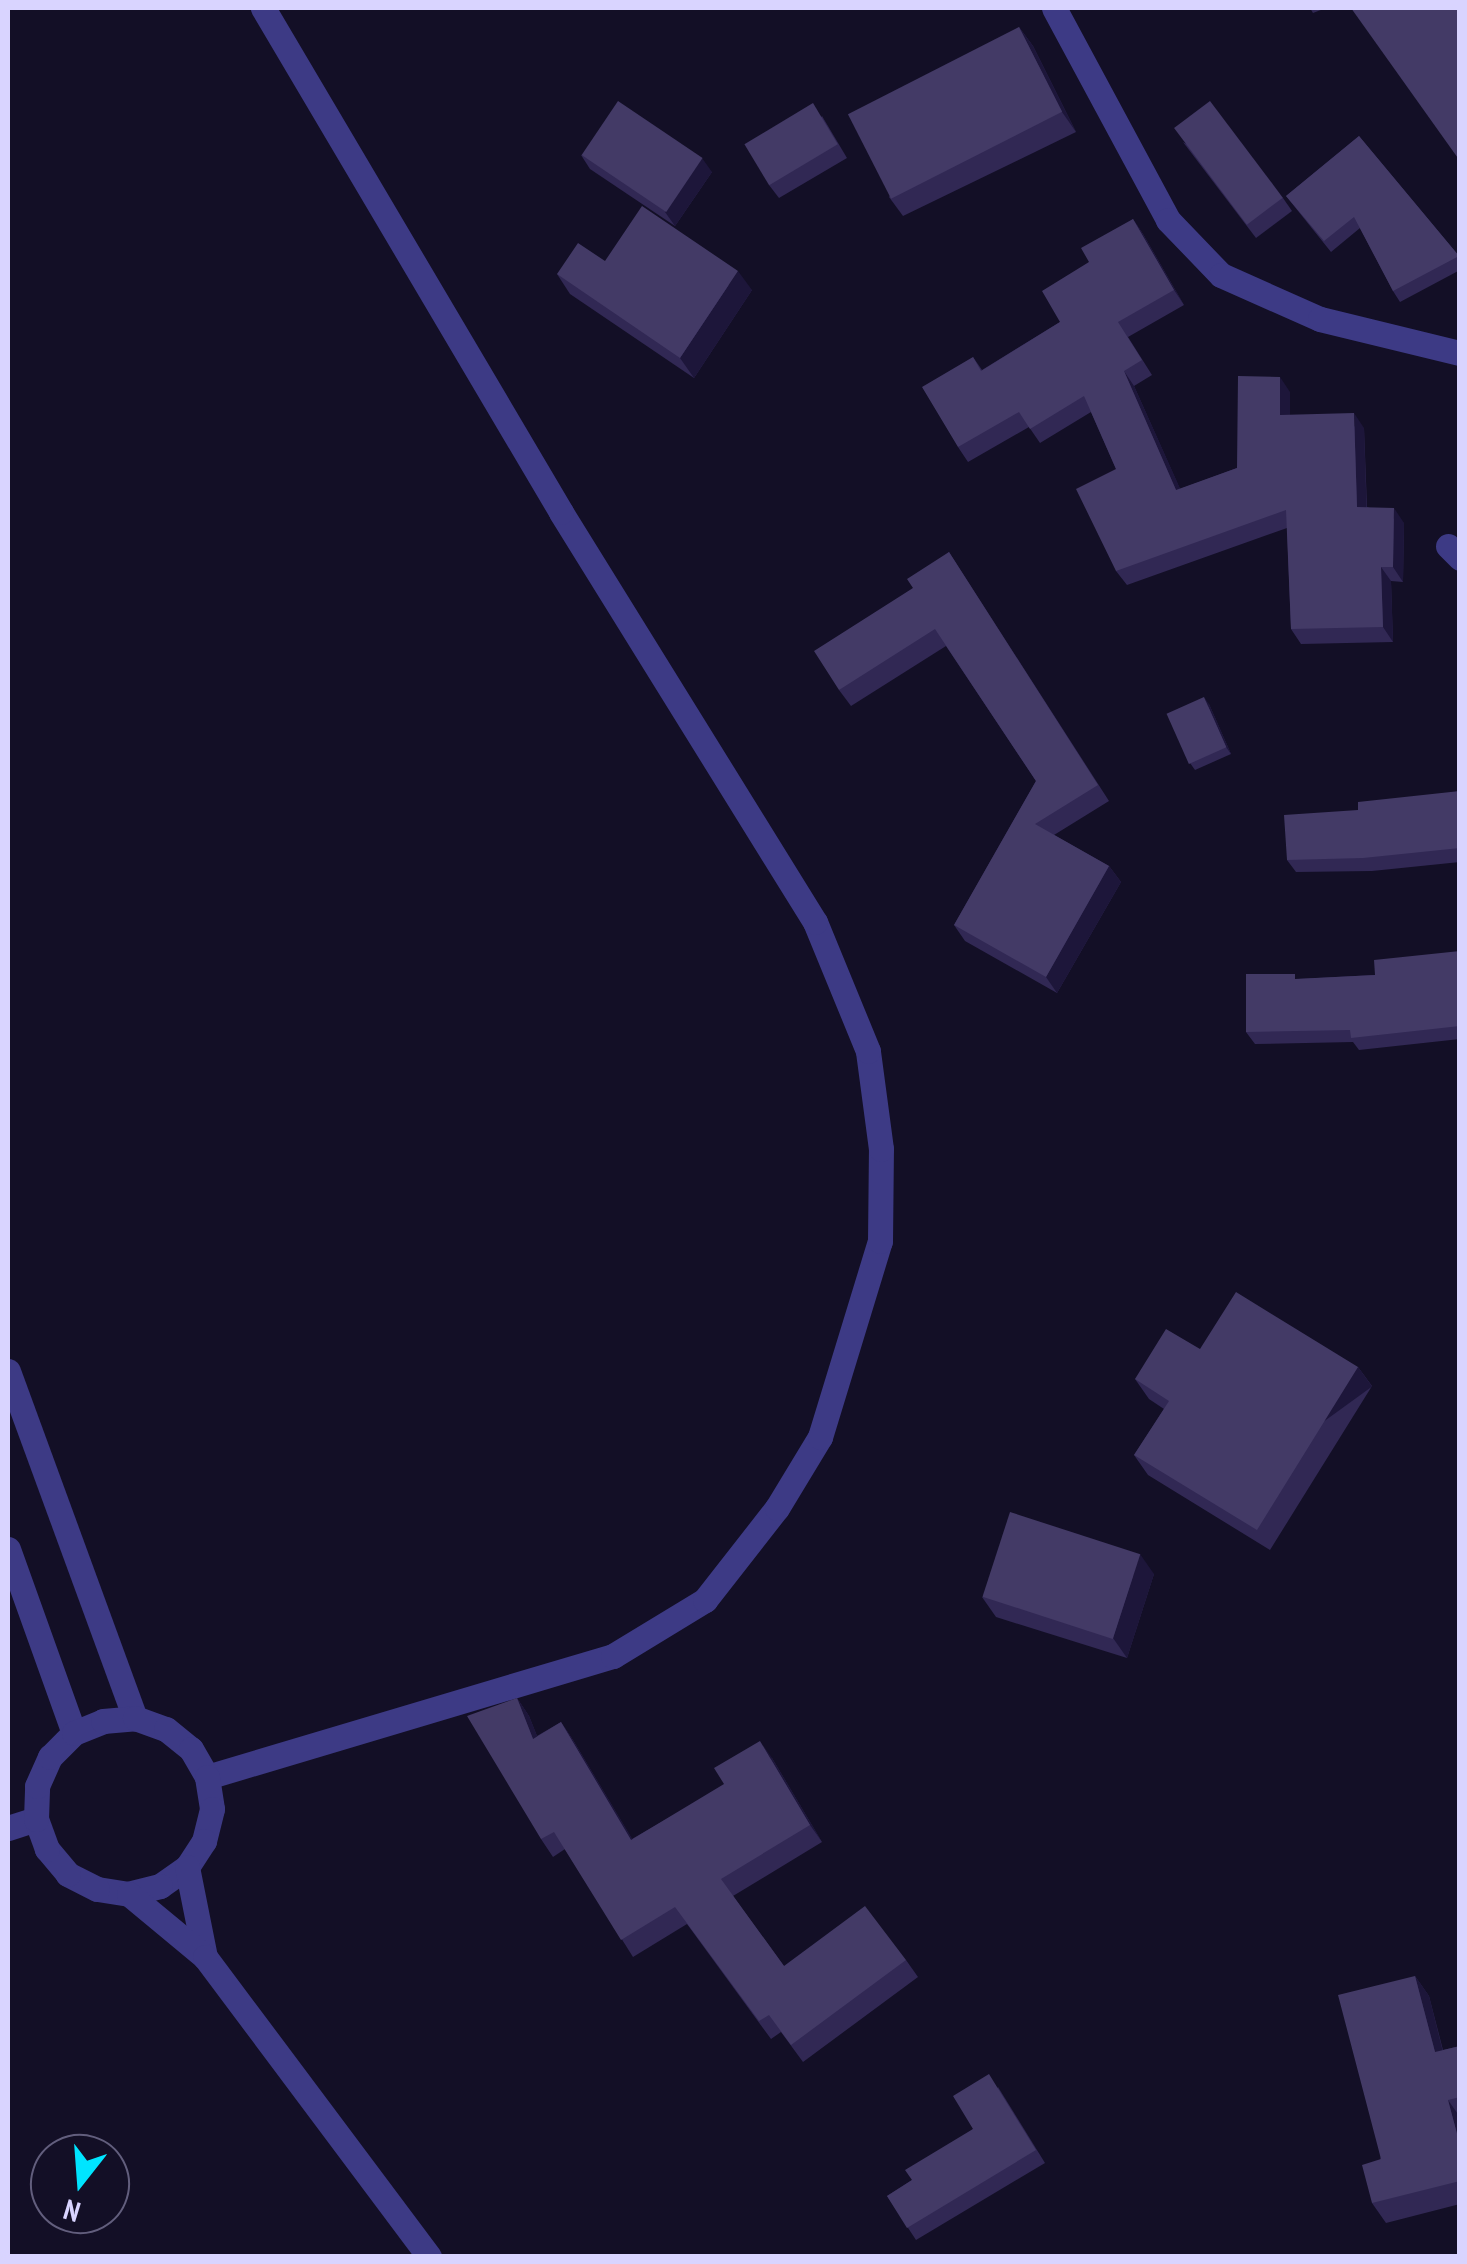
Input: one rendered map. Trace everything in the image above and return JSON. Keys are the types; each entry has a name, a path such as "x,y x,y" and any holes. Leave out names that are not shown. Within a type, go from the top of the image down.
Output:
{"street":[{"path":"207,1777 612,1656 705,1600 777,1508 820,1437 880,1241 880,1149 868,1051 815,922 560,512 263,8"},
{"path":"1054,8 1168,220 1221,275 1320,319 1460,354"},
{"path":"8,1371 135,1718"},
{"path":"8,1550 74,1733"},
{"path":"135,1718 166,1729 191,1749 207,1777 212,1809 204,1841 187,1867 160,1886 128,1894 97,1889 68,1874 47,1849 36,1819 38,1786 50,1757 74,1733 102,1720 135,1718"},
{"path":"8,1828 36,1819"},
{"path":"187,1867 205,1957"},
{"path":"128,1894 205,1957 430,2256"}],"building":[{"path":"1351,8 1460,8 1460,161"},
{"path":"1019,27 1062,112 891,199 848,114"},
{"path":"618,101 703,158 666,212 582,155"},
{"path":"1210,101 1283,198 1247,225 1174,128"},
{"path":"813,103 838,144 769,185 744,144"},
{"path":"1359,136 1459,256 1393,291 1354,217 1324,241 1286,196"},
{"path":"642,206 738,271 680,358 557,274 578,243 605,261"},
{"path":"1133,219 1174,290 1118,322 1142,360 1124,371 1176,490 1237,468 1238,376 1280,377 1280,415 1354,413 1357,507 1394,508 1393,567 1381,567 1383,627 1291,629 1286,510 1116,571 1076,489 1116,469 1084,396 1030,429 1019,412 958,447 922,387 973,357 981,371 1060,322 1042,291 1089,262 1081,248"},
{"path":"949,552 1098,785 1035,824 1109,866 1046,977 954,925 1036,781 935,629 839,690 814,651 913,588 907,579"},
{"path":"1204,697 1226,747 1189,764 1167,714"},
{"path":"1460,791 1460,848 1363,858 1287,860 1284,815 1358,810 1358,802"},
{"path":"1460,951 1460,1026 1351,1038 1350,1030 1246,1032 1246,974 1295,974 1295,979 1375,975 1374,960"},
{"path":"1236,1292 1358,1367 1257,1530 1134,1455 1169,1401 1135,1379 1166,1329 1200,1349"},
{"path":"1010,1512 1140,1554 1113,1639 982,1597"},
{"path":"517,1698 533,1739 561,1722 631,1840 724,1784 714,1768 760,1741 810,1825 721,1879 784,1966 865,1906 906,1960 791,2045 769,2015 759,2021 675,1907 621,1940 554,1832 541,1839 467,1716"},
{"path":"1415,1976 1435,2052 1460,2046 1460,2097 1448,2100 1460,2145 1460,2181 1372,2203 1362,2165 1381,2159 1338,1995"},
{"path":"989,2074 1036,2150 907,2228 887,2196 912,2180 905,2170 973,2129 953,2096"}]}
